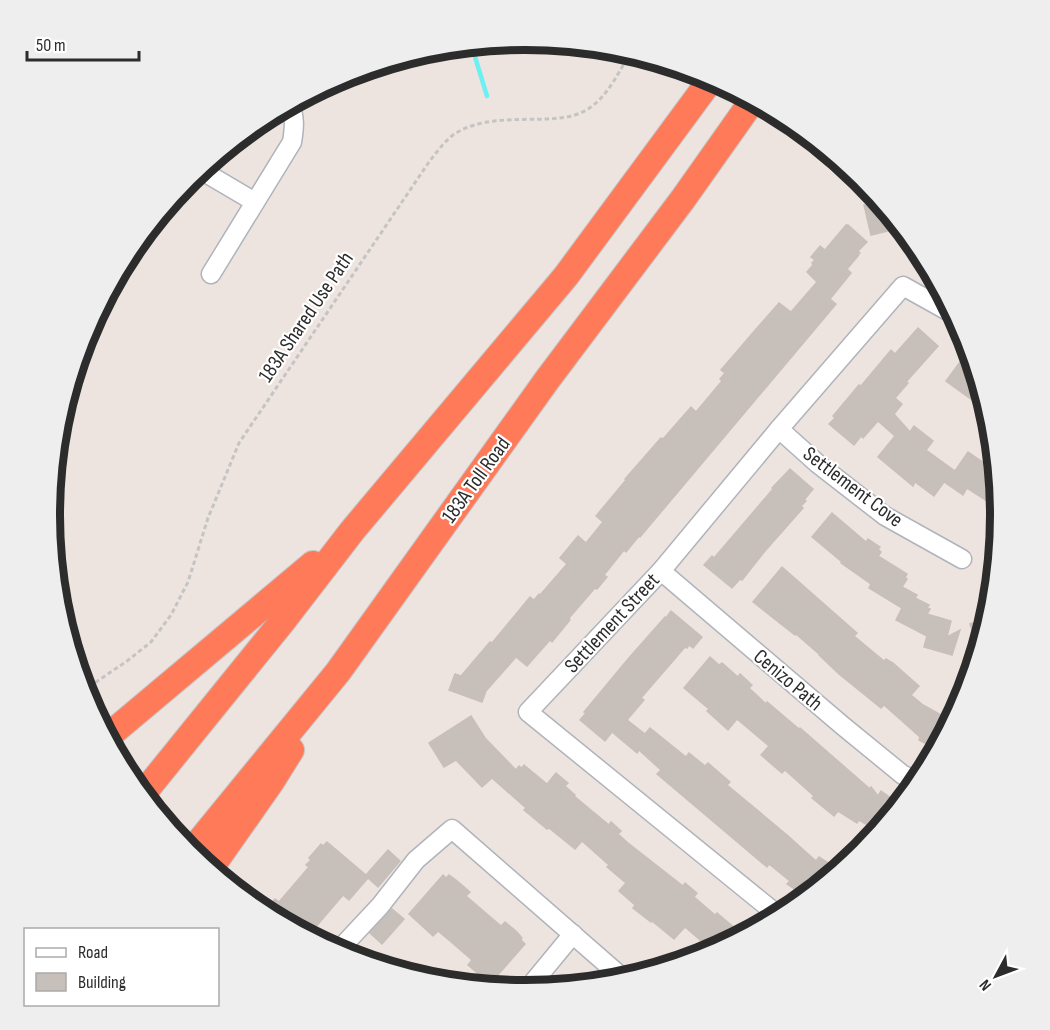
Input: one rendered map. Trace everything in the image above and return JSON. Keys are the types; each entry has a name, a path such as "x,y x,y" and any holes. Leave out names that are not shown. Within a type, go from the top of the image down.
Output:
{"highway":[{"path":"148,787 282,622 352,531 566,276 706,86"},
{"name":"183A Toll Road","path":"197,845 338,672 547,380 676,209 748,107"},
{"path":"113,732 352,531"},
{"path":"215,862 272,782 338,672"}],"street":[{"path":"211,274 292,142 294,128 292,112"},
{"path":"208,174 255,202"},
{"name":"Settlement Street","path":"771,910 528,712 661,571 779,429 903,286 941,307"},
{"name":"Settlement Cove","path":"779,429 818,464 885,516 962,559"},
{"name":"Cenizo Path","path":"661,571 851,733 909,778"},
{"path":"345,944 380,906 416,860 452,829 616,972"},
{"path":"535,980 573,934"}],"path":[{"name":"183A Shared Use Path","path":"92,685 127,662 151,642 171,615 188,582 208,518 239,443 441,147 454,135 478,124 578,115 598,101 626,60"}],"building":[{"path":"871,203 892,230 871,235 864,205"},
{"path":"846,225 867,242 858,251 860,253 847,269 851,273 830,299 836,304 640,537 626,552 624,550 604,575 607,577 569,618 570,620 552,642 550,640 527,666 516,657 486,691 482,702 449,690 455,674 461,676 530,597 534,600 540,595 567,564 560,558 578,536 586,543 603,522 596,516 625,479 691,407 696,412 722,381 720,379 725,373 721,370 779,303 791,312 817,282 807,272 815,260 811,257 820,246 825,250"},
{"path":"918,328 938,346 895,398 902,404 894,414 910,432 914,426 933,441 926,450 955,471 968,452 988,466 990,503 967,488 963,495 944,482 934,496 915,482 913,486 878,457 895,436 878,421 854,445 829,424 835,418 833,416 891,350 895,354"},
{"path":"963,358 966,365 977,403 946,381"},
{"path":"790,469 813,489 804,500 806,501 801,506 803,508 742,580 740,579 732,588 704,565 712,556 714,558"},
{"path":"832,513 866,542 868,539 880,547 878,549 881,552 878,556 907,574 902,587 917,595 915,598 929,605 927,608 930,609 927,614 951,621 947,637 960,630 952,655 924,647 927,636 896,620 902,608 869,588 871,584 841,563 812,537"},
{"path":"782,567 857,633 854,636 884,661 886,659 893,663 919,686 911,695 923,705 944,717 929,745 919,740 920,737 884,705 881,708 839,674 796,634 753,602"},
{"path":"671,611 702,637 693,648 689,645 685,647 641,698 644,700 627,720 645,734 650,728 686,757 689,753 705,766 708,763 730,782 727,785 816,861 819,857 830,864 798,892 787,884 790,881 769,864 767,867 657,774 661,770 639,750 637,753 612,732 605,741 580,720 586,713 584,712 628,659"},
{"path":"978,621 975,637 970,624"},
{"path":"710,657 719,665 722,663 738,677 740,674 752,685 749,688 766,704 767,702 800,728 870,789 871,787 878,796 881,791 893,799 870,827 859,820 857,823 838,811 834,816 812,798 814,796 785,770 782,773 761,755 769,746 737,719 728,730 707,711 709,709 684,688"},
{"path":"471,716 485,738 516,770 519,766 522,768 524,765 547,784 556,773 568,783 565,786 574,796 609,825 611,822 621,831 618,834 628,843 683,886 685,883 697,893 694,897 736,929 705,944 685,927 674,939 633,908 635,905 619,891 626,883 582,841 575,849 524,810 526,808 492,778 482,787 456,760 444,767 429,743"},
{"path":"327,842 366,875 388,850 400,861 378,887 368,878 349,900 343,895 314,929 270,905 275,899 279,902 309,867 306,865 311,860 309,858 321,844 323,846"},
{"path":"443,875 446,878 449,875 470,892 466,896 501,926 505,922 517,932 525,944 494,980 484,979 468,965 472,960 438,931 433,936 409,914"},
{"path":"392,909 404,919 382,944 370,933"}],"waterway":[{"path":"473,52 487,96"}]}
